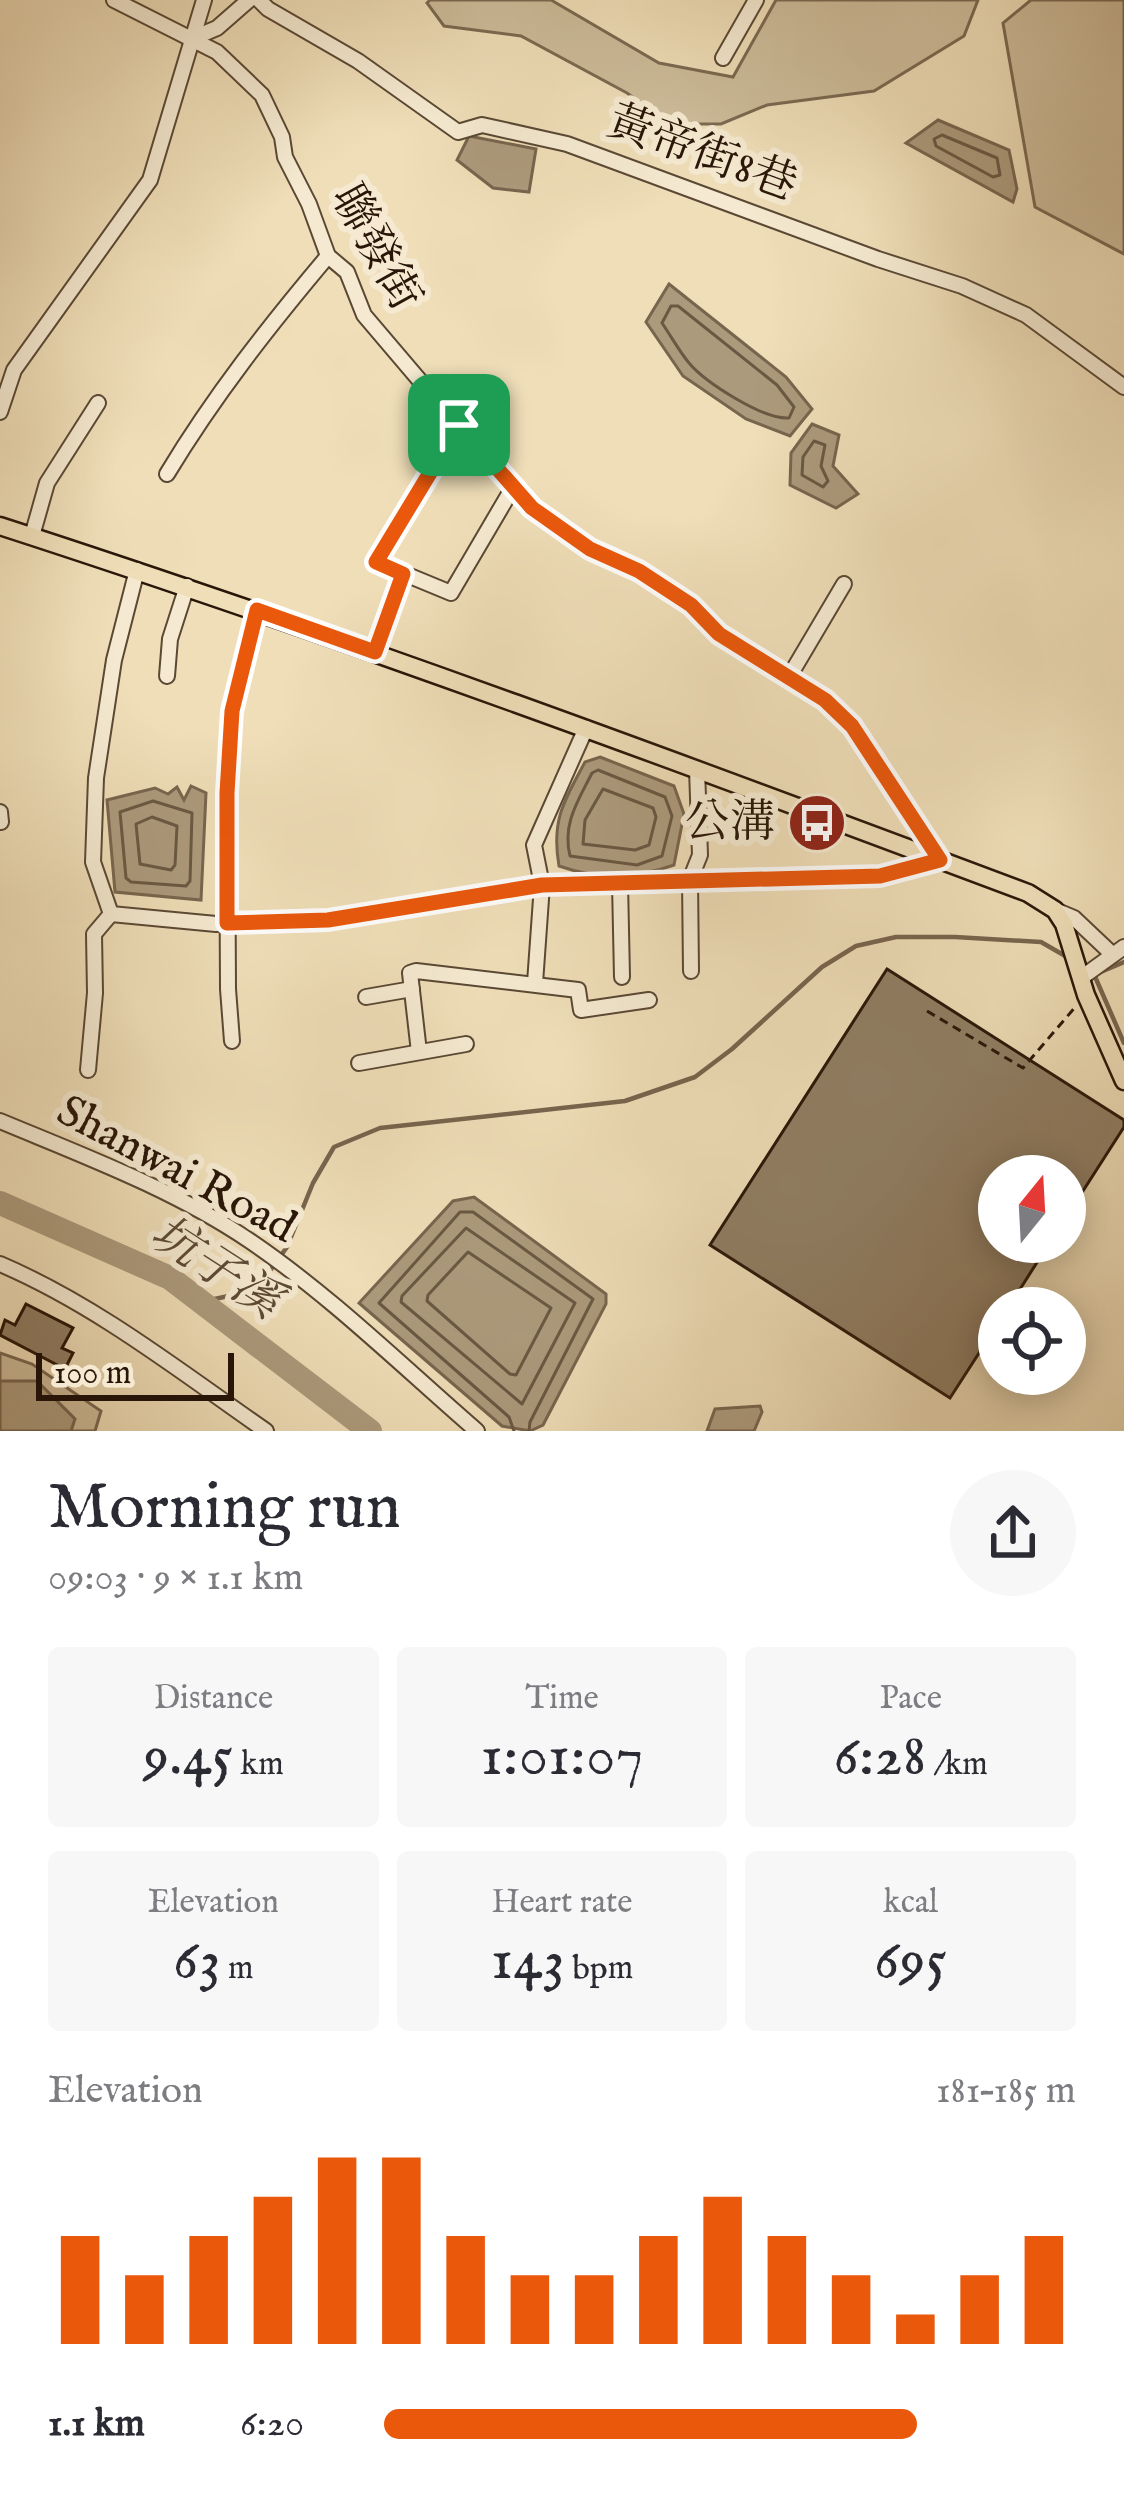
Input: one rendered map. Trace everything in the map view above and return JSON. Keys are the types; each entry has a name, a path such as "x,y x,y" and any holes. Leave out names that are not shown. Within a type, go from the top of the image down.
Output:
{"main road":[{"path":"0,526 375,652 1028,893 1060,917 1124,1081"}],"street":[{"name":"聯發街","path":"114,0 217,52 262,95 328,256 347,272 364,315 512,489 590,549 639,571 691,605 719,634 825,700 852,726 940,860"},
{"path":"0,412 14,370 150,180 204,0"},
{"path":"191,39 217,28 249,0"},
{"name":"黃帝街8巷","path":"259,0 358,61 458,132 482,125 567,144 962,286 1026,315 1124,387"},
{"path":"723,58 756,0"},
{"path":"167,474 253,348 328,256"},
{"path":"32,536 47,484 98,403"},
{"path":"459,425 376,562 451,593 512,489"},
{"path":"111,914 93,862 96,778 114,660 137,570"},
{"path":"375,652 403,574"},
{"path":"789,677 844,584"},
{"path":"167,676 170,639 187,586"},
{"path":"232,1041 227,793 232,711 257,610"},
{"path":"535,983 542,885 534,845 586,728"},
{"path":"691,971 690,880 700,855 697,769"},
{"path":"0,812 1,822"},
{"path":"111,914 227,923 328,920 542,885 880,876 940,860"},
{"path":"620,883 622,977"},
{"path":"88,1070 94,934 111,914"},
{"path":"1060,917 1074,918 1118,950 1082,979"},
{"path":"419,1052 410,973 416,971 578,990 581,1010 649,1000"},
{"path":"366,997 412,989"},
{"path":"359,1063 466,1044"},
{"name":"Shanwai Road","path":"0,1121 165,1195 269,1255 477,1431"},
{"path":"0,1264 39,1281 145,1347 266,1431"}],"path":[{"path":"926,1011 1023,1068 1082,979"}],"shaded area":[{"path":"551,0 659,63 733,77 776,0 978,0 964,36 874,91 767,105 721,124 670,124 627,93 521,36 444,26 427,3"},
{"path":"1031,0 1124,0 1124,254 1035,207 1003,23"},
{"path":"0,1353 32,1364 101,1411 95,1431 0,1431"}],"water":[{"path":"938,120 1009,150 1017,189 1013,202 906,143"},
{"path":"469,136 536,149 529,192 493,188 457,160"},
{"path":"669,284 786,377 812,409 790,436 746,419 683,376 646,322"},
{"path":"812,424 839,435 833,466 858,494 836,508 790,485 791,453"},
{"path":"600,757 674,786 684,814 674,865 617,876 559,866 561,811 585,762"},
{"path":"191,786 206,793 201,900 115,892 107,800 155,788 168,794 177,787 184,800"},
{"path":"474,1197 606,1294 606,1304 543,1425 530,1431 502,1426 359,1303 453,1201"},
{"path":"0,1381 37,1381 75,1419 71,1431 0,1431"},
{"path":"760,1406 754,1431 707,1431 715,1409"}],"building":[{"path":"887,969 1124,1120 1086,1186 1086,1155 978,1155 978,1263 1037,1263 1021,1287 978,1287 978,1355 950,1398 710,1245"},
{"path":"26,1304 73,1328 62,1348 73,1353 65,1369 0,1335 5,1320 15,1325"}],"waterway":[{"path":"201,1302 256,1290 287,1247 313,1183 334,1147 380,1128 625,1101 695,1077 822,967 856,946 896,937 955,937 1041,942 1067,957"},
{"path":"1096,974 1124,962"},
{"path":"1093,972 1124,1043"},
{"name":"坑子溪","path":"0,1203 170,1278 370,1431"}],"place":[{"name":"公溝","path":"817,823"}],"route":[{"path":"459,425 532,508 590,549 639,571 691,605 719,634 825,700 852,726 940,860 880,876 542,885 328,920 227,923 232,711 257,610 375,652 403,574 376,562 459,425"}]}
